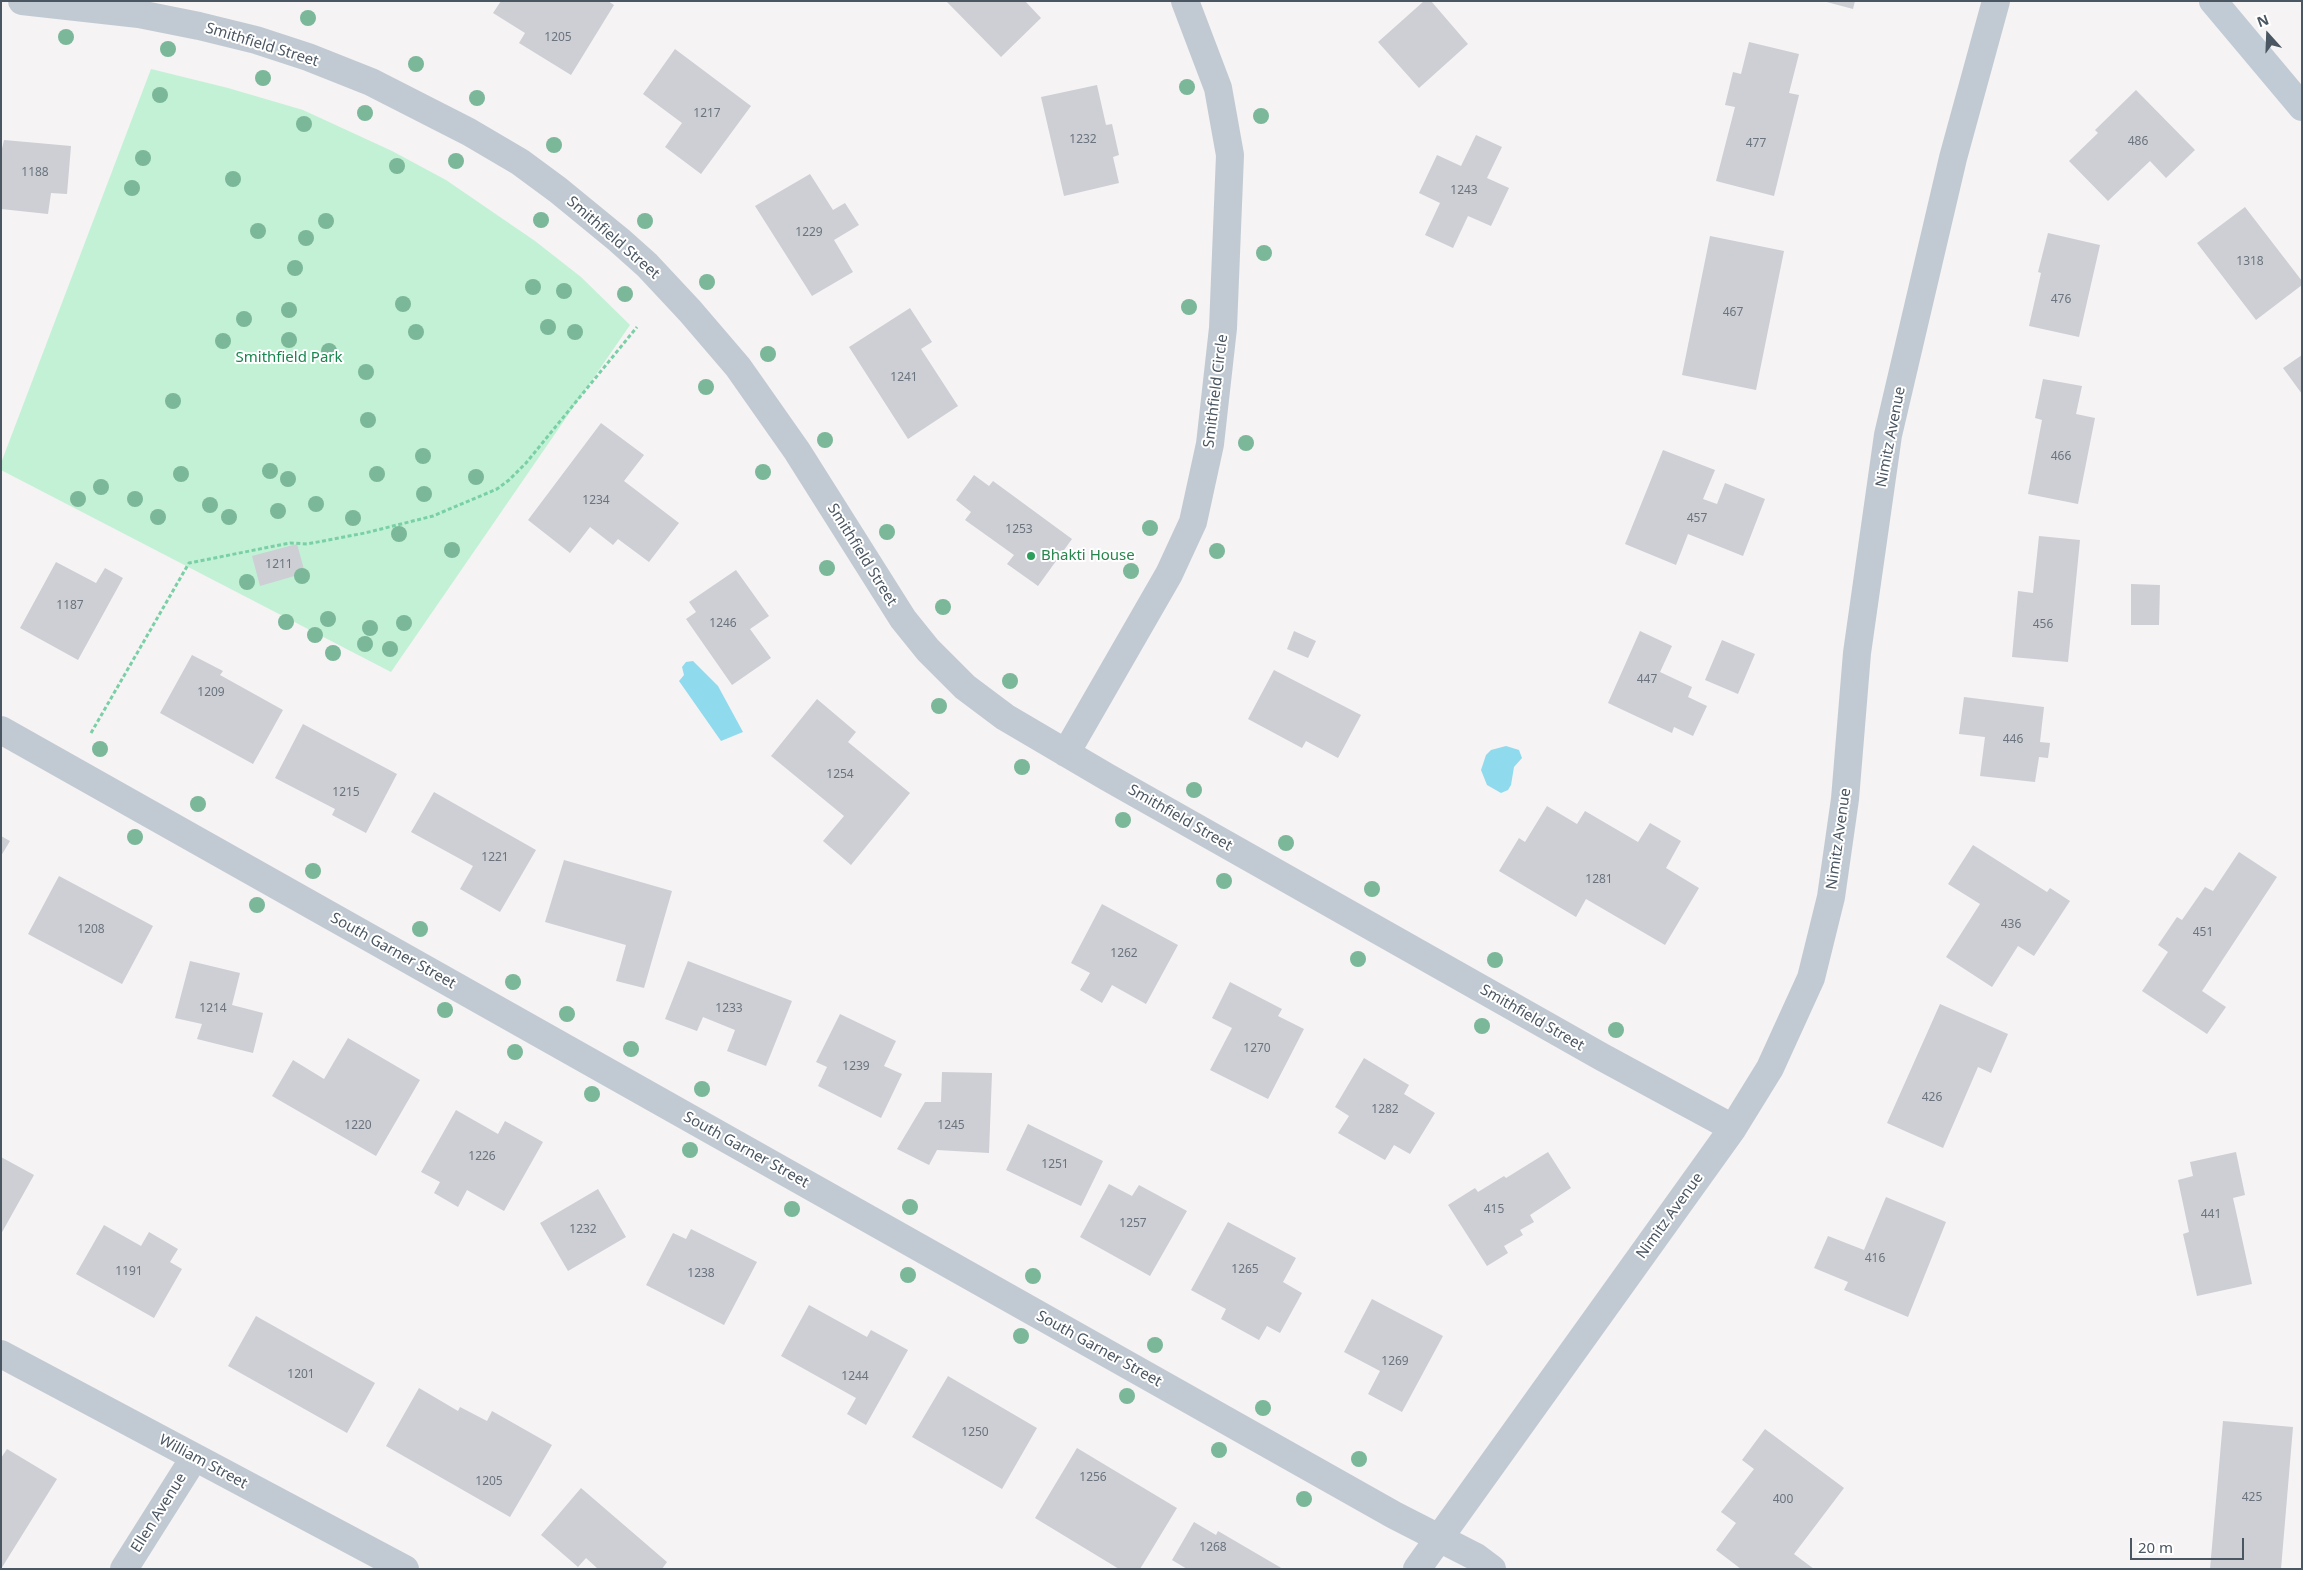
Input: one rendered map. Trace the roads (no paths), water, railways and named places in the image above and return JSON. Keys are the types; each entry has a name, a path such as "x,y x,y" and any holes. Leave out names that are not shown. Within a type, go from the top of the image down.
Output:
{"main road":[{"path":"2213,1 2302,107"}],"street":[{"name":"Smithfield Street","path":"22,1 139,14 191,24 256,40 308,57 371,82 412,102 469,132 528,168 594,219 646,265 690,311 738,368 797,451 903,619 928,650 965,687 1005,717 1066,753 1602,1057 1733,1128"},
{"name":"Smithfield Circle","path":"1066,753 1169,574 1193,522 1210,444 1224,328 1230,155 1218,88 1185,1"},
{"name":"Nimitz Avenue","path":"1417,1569 1437,1538 1733,1128 1770,1068 1811,978 1829,906 1845,799 1857,653 1888,435 1953,158 1996,1"},
{"name":"South Garner Street","path":"1,730 1394,1515 1476,1557 1492,1569"},
{"name":"William Street","path":"1,1354 406,1569"},
{"name":"Ellen Avenue","path":"124,1569 194,1458"}],"water":[{"path":"693,661 718,686 743,732 721,741 679,681 684,675 682,667 686,662"},
{"path":"1506,746 1519,750 1522,758 1514,767 1511,785 1508,790 1501,793 1487,785 1481,770 1486,755 1491,750"}],"place":[{"name":"Bhakti House","path":"1031,556"}],"park label":[{"name":"Smithfield Park","path":"289,358"}]}
